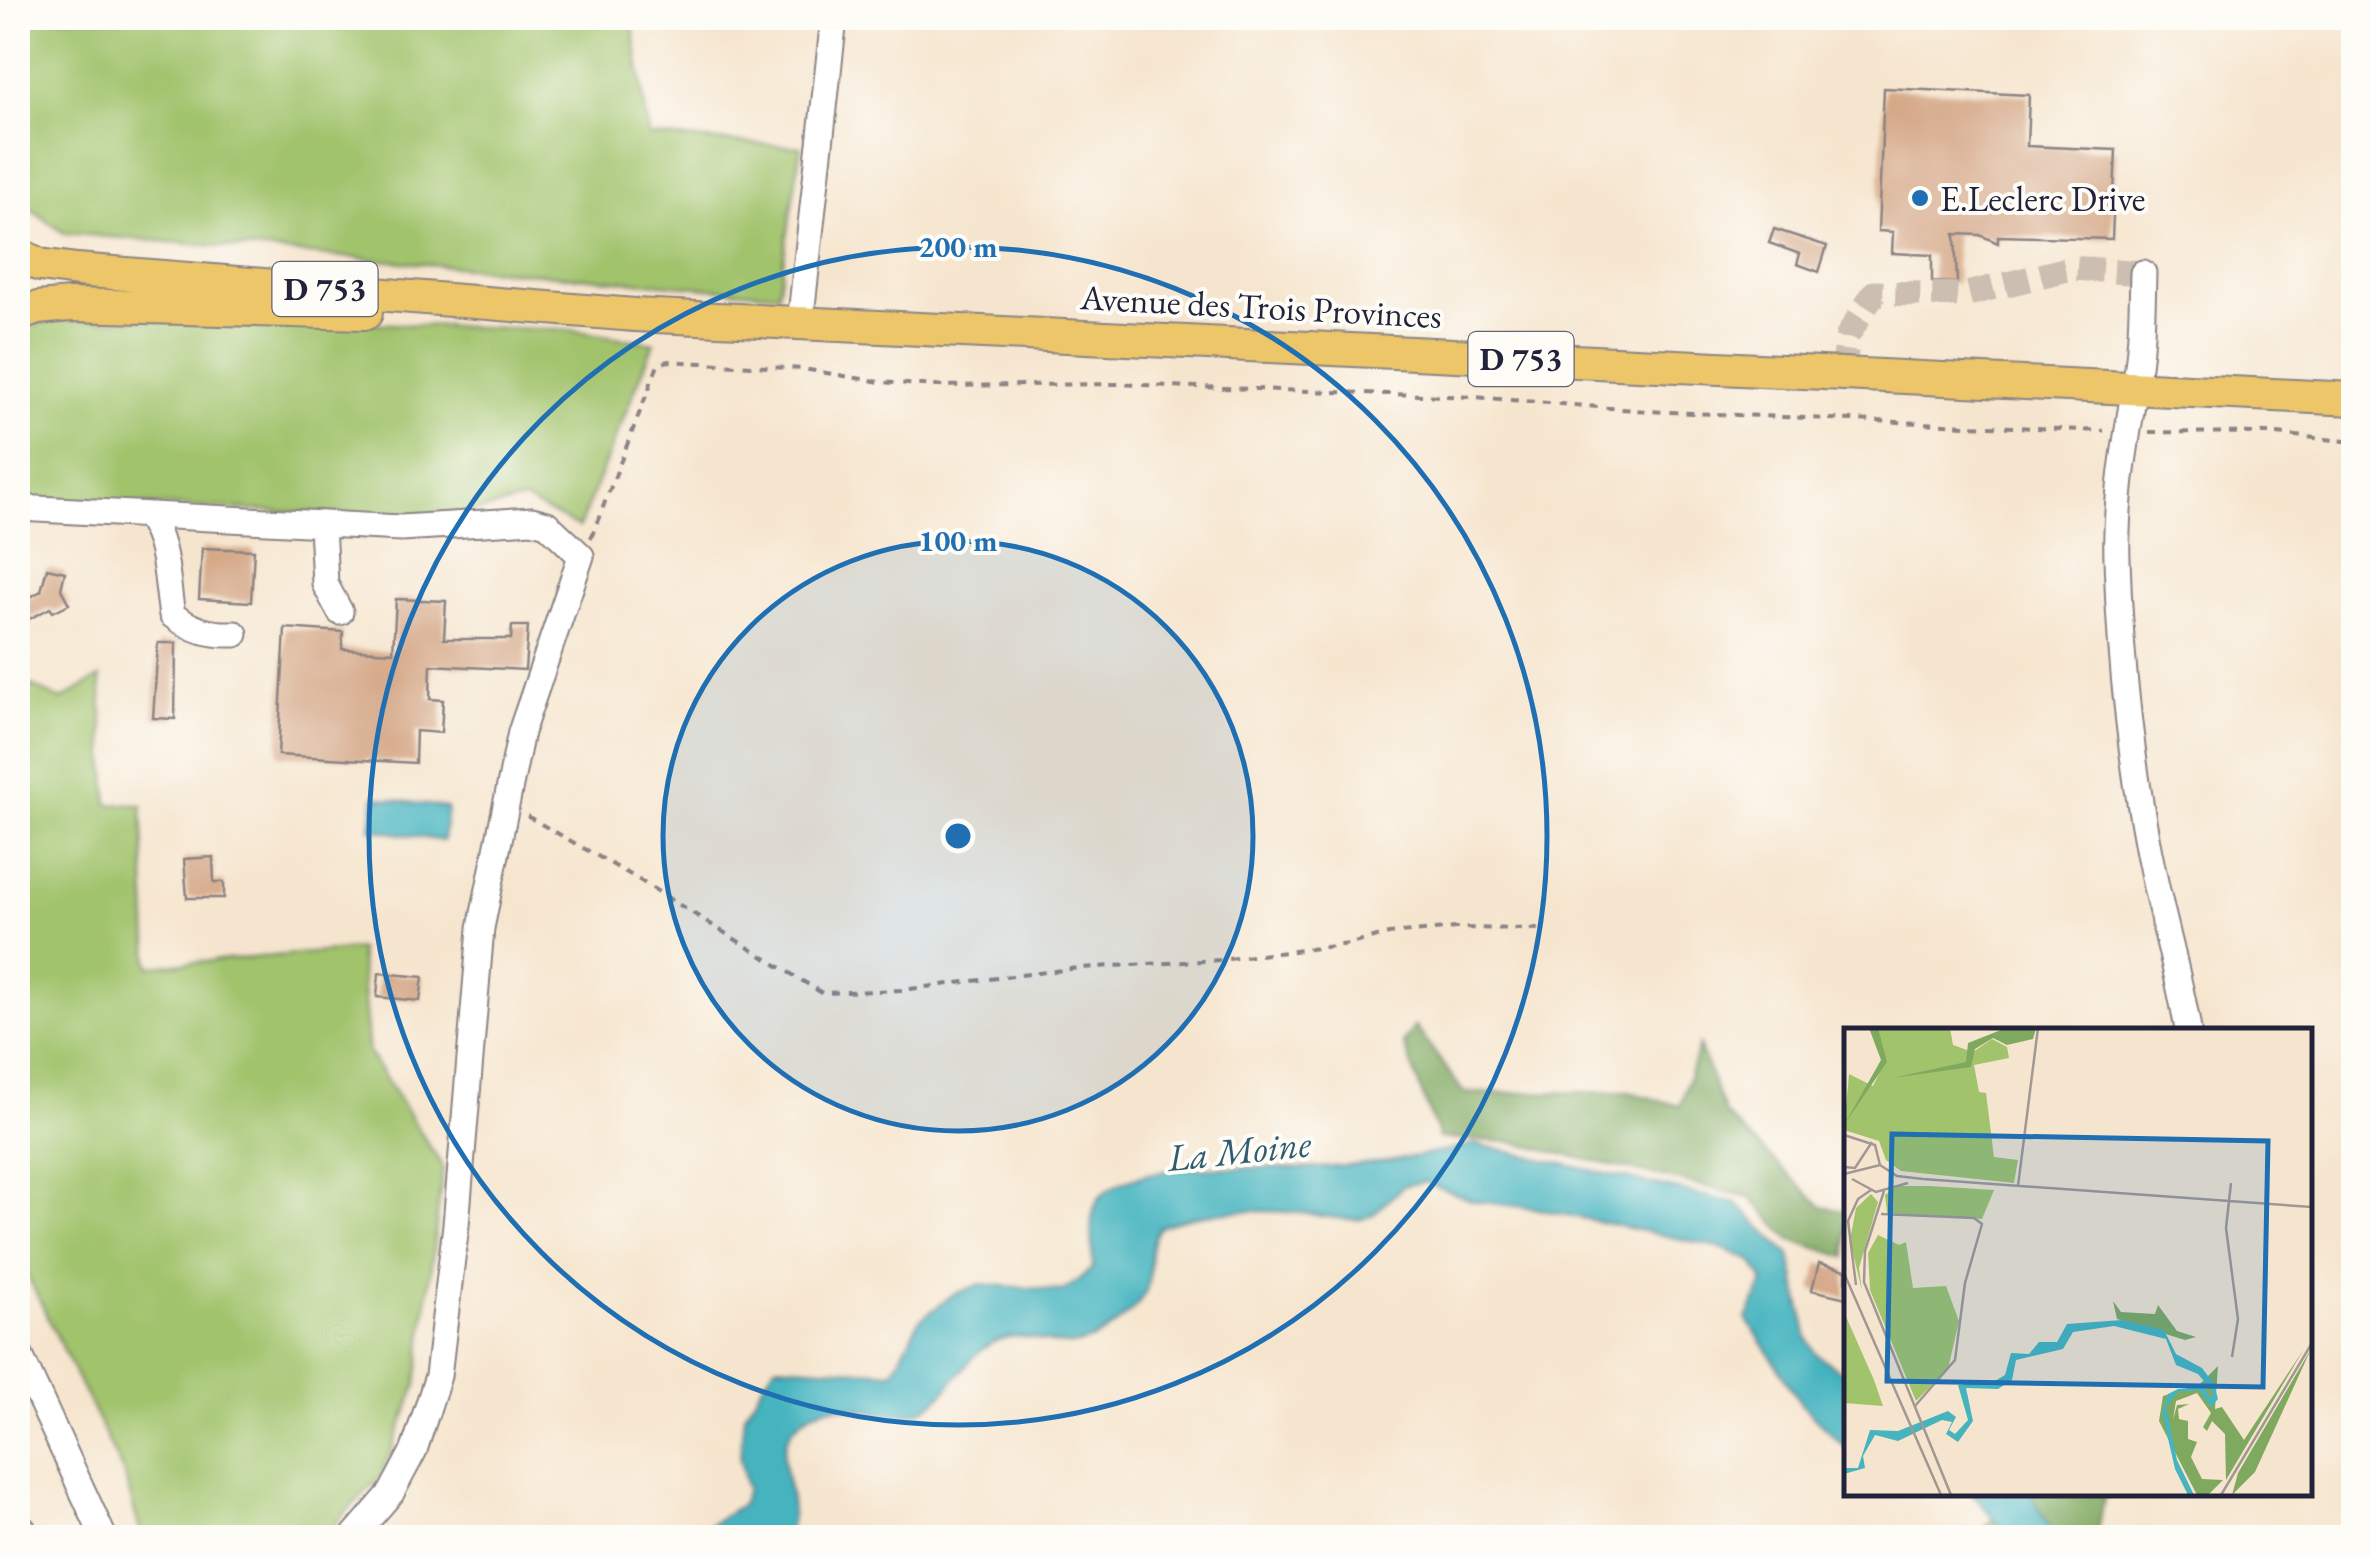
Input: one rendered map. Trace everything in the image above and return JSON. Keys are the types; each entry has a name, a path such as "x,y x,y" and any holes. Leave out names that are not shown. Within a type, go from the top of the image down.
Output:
{"main road":[{"name":"Avenue des Trois Provinces","path":"18,254 40,265 77,270 635,315 2354,400"},
{"name":"Avenue des Trois Provinces","path":"18,315 38,308 70,305 635,315"},
{"name":"Avenue des Trois Provinces","path":"2243,395 2354,408"}],"street":[{"path":"800,324 834,18"},
{"path":"2144,272 2142,329 2126,432 2116,555 2126,696 2155,882 2180,974 2188,1028"},
{"path":"18,508 401,528 532,520 548,524 581,556 522,732 481,928 456,1225 438,1376 414,1450 392,1494 352,1538"},
{"path":"148,515 163,550 172,615 190,628 212,635 235,634"},
{"path":"322,525 325,584 340,612"},
{"path":"18,1351 104,1538"}],"path":[{"path":"581,556 608,500 658,365 668,360 803,369 880,382 936,386 1115,384 1437,396 1665,412 2126,432 2267,433 2354,442"},
{"path":"503,809 530,817 558,832 822,993 901,990 1078,968 1220,960 1456,928 1540,929"}],"green space":[{"path":"18,18 632,18 649,136 801,147 778,294 64,233 18,200"},
{"path":"246,319 570,330 654,343 579,527 524,500 465,514 374,516 18,499 18,340 38,323"},
{"path":"100,677 108,804 142,805 149,966 359,949 369,1053 443,1167 417,1385 382,1475 322,1537 142,1537 123,1472 18,1256 18,679 61,700"},
{"path":"1415,1026 1464,1093 1629,1092 1680,1106 1699,1045 1725,1114 1822,1207 1844,1211 1844,1256 1791,1240 1750,1197 1510,1142 1439,1138 1403,1043"},
{"path":"2019,1495 2105,1495 2097,1537 1974,1538"}],"water":[{"path":"375,797 447,808 443,841 371,829"},
{"path":"1475,1144 1736,1203 1790,1255 1808,1339 1816,1354 1844,1374 1844,1446 1802,1405 1747,1319 1764,1281 1752,1261 1719,1247 1534,1208 1474,1201 1424,1182 1403,1186 1374,1214 1362,1219 1247,1211 1193,1217 1160,1227 1153,1243 1145,1293 1136,1307 1096,1338 1065,1345 1026,1337 999,1340 974,1357 933,1403 906,1414 833,1407 806,1416 786,1441 785,1468 792,1510 785,1537 690,1537 741,1505 747,1489 740,1459 744,1415 775,1365 893,1372 919,1321 952,1295 981,1284 1064,1291 1093,1268 1091,1229 1097,1201 1122,1182 1174,1170 1314,1168 1415,1157"},
{"path":"1974,1495 2031,1495 2056,1537 2010,1537"}],"building":[{"path":"1884,88 2029,95 2027,146 2116,150 2112,239 1998,236 1998,243 1980,235 1955,234 1957,283 1932,282 1932,255 1892,253 1893,232 1878,231"},
{"path":"1774,229 1827,246 1819,272 1797,264 1800,254 1769,243"},
{"path":"202,548 254,550 251,602 199,599"},
{"path":"47,568 65,572 61,589 69,604 53,612 50,608 18,625 18,604 41,591"},
{"path":"396,599 446,601 444,639 511,639 512,626 528,626 525,670 431,665 430,699 443,700 441,733 416,731 415,763 278,755 285,628 343,632 342,649 393,652"},
{"path":"158,643 176,643 175,719 153,718"},
{"path":"213,857 214,882 224,882 224,898 187,898 184,859"},
{"path":"379,973 423,977 420,1001 377,997"},
{"path":"1819,1263 1844,1269 1844,1298 1812,1290"}],"tunnel":[{"path":"1843,375 1848,335 1874,293 1963,295 2072,268 2143,273"}],"place":[{"name":"E.Leclerc Drive","path":"1920,198"}],"water label":[{"name":"La Moine","path":"1239,1150"}]}
